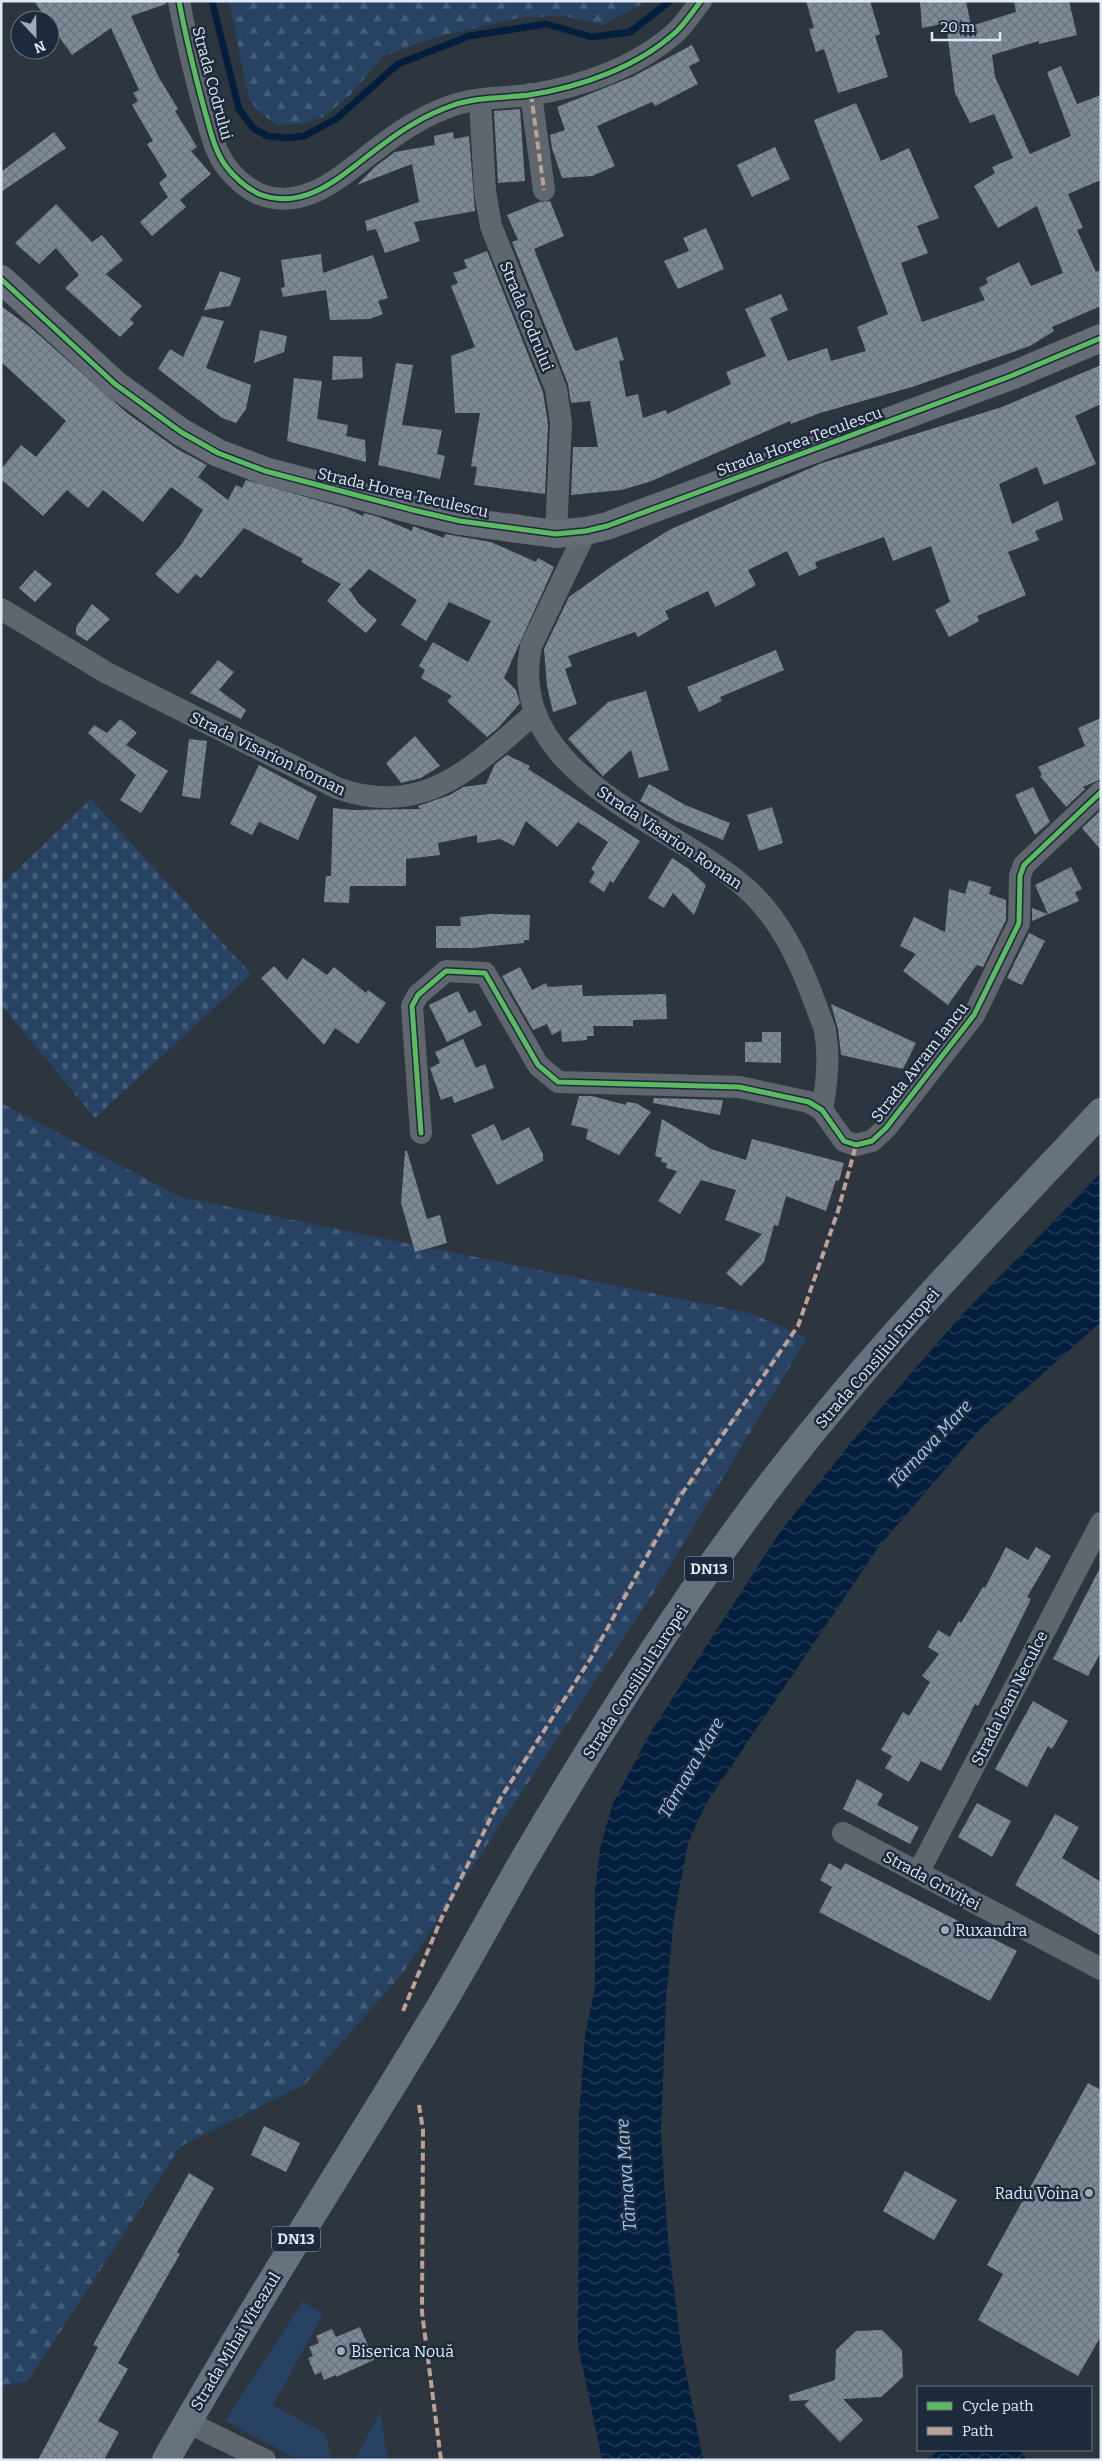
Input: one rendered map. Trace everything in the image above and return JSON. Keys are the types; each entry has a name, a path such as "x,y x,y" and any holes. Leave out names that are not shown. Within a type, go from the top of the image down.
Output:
{"highway":[{"name":"Strada Consiliul Europei","path":"393,2082 439,2008 525,1858 635,1678 743,1521 811,1433 884,1345 1101,1112"},
{"name":"Strada Mihai Viteazul","path":"166,2460 187,2422 393,2082"}],"street":[{"name":"Strada Codrului","path":"179,1 191,61 214,142 225,164 241,182 258,193 278,199 295,199 313,194 402,130 427,116 453,105 531,94 574,84 612,72 647,53 678,30 701,1"},
{"path":"531,94 544,190"},
{"name":"Strada Codrului","path":"480,100 485,191 492,226 556,389 561,423 556,534"},
{"name":"Strada Horea Teculescu","path":"1,279 115,384 181,432 218,453 265,471 413,510 460,521 556,534 586,531 607,526 1002,379 1101,338"},
{"name":"Strada Visarion Roman","path":"586,531 531,646 528,659 535,713 545,733 558,751 581,774 607,796 724,872 747,890 767,910 794,952 825,1031 828,1072 822,1110"},
{"name":"Strada Visarion Roman","path":"1,609 107,673 336,788 356,795 400,798 425,792 447,782 477,762 535,713"},
{"name":"Strada Avram Iancu","path":"822,1110 844,1140 856,1145 872,1141 886,1128 974,1015 1019,923 1020,876 1024,865 1101,792"},
{"path":"421,1133 412,1006 418,995 446,972 485,973 538,1065 558,1082 738,1086 810,1102 822,1110"},
{"name":"Strada Ioan Neculce","path":"918,1873 1098,1536"},
{"name":"Strada Griviței","path":"843,1833 1101,1969"},
{"name":"Strada Mihai Viteazul","path":"187,2422 265,2460"}],"green space":[{"path":"229,1 647,1 603,25 565,16 523,17 436,37 384,56 350,95 323,117 302,124 279,125 262,115 249,99"},
{"path":"91,799 251,974 95,1118 1,1005 1,885"},
{"path":"1,1103 181,1197 750,1313 807,1338 654,1592 402,1974 305,2084 181,2146 28,2381 1,2387"},
{"path":"303,2301 323,2314 273,2405 326,2434 331,2460 299,2460 225,2421"},
{"path":"380,2412 388,2460 355,2460"}],"water":[{"name":"Târnava Mare","path":"1101,1173 1101,1322 979,1430 879,1546 706,1804 688,1843 674,1917 666,1999 661,2133 668,2239 681,2346 703,2460 602,2460 578,2345 579,2115 585,2035 595,1987 595,1891 600,1848 613,1803 652,1730 780,1532 849,1445 960,1317"},
{"path":"939,2451 1021,2451 1027,2460 926,2460"}],"building":[{"path":"34,1 166,1 166,4 131,16 158,76 178,109 175,111 197,147 191,151 211,174 180,200 186,207 152,236 140,222 168,197 159,183 167,176 147,144 153,141 132,105 138,101 133,93 139,90 111,28 72,55 60,38 60,10 40,10"},
{"path":"806,1 870,1 880,34 875,36 888,77 838,93 824,49 816,52 809,29 814,28"},
{"path":"920,1 966,1 971,26 1016,12 1014,1 1069,1 1077,35 1039,44 1039,41 992,55 995,77 1030,154 1071,136 1047,72 1061,66 1077,104 1101,95 1101,180 1068,194 1083,228 1077,230 1096,272 1101,270 1101,306 1052,327 1054,331 1030,346 912,387 820,413 791,424 790,421 649,482 621,490 571,495 573,447 598,447 590,401 571,403 568,384 512,242 518,240 507,215 539,202 550,201 564,236 534,249 574,349 576,351 617,337 624,360 619,361 626,397 638,394 643,418 666,410 667,414 731,384 726,372 766,356 745,309 781,294 788,310 770,318 788,361 827,348 831,361 866,351 857,327 888,314 814,120 856,103 881,161 909,148 939,218 917,226 928,253 901,263 922,322 985,300 979,288 988,283 986,278 1019,262 1031,286 1063,273 1037,206 998,228 974,186 995,173 992,167 1013,158 994,114 970,123 955,93 946,23 922,28"},
{"path":"692,45 700,61 689,66 698,84 655,106 652,102 597,126 615,166 592,176 562,178 552,148 550,135 565,130 557,107 632,77"},
{"path":"520,109 525,181 498,183 494,111"},
{"path":"54,132 66,148 1,192 1,172"},
{"path":"453,132 454,139 469,136 475,211 414,222 420,241 385,253 376,229 367,231 365,221 419,202 412,164 357,185 376,166 395,152 435,145 434,136"},
{"path":"775,147 790,179 752,197 737,165"},
{"path":"56,204 92,242 102,235 123,260 106,274 142,306 130,319 134,323 120,337 65,288 79,275 56,248 39,264 15,243"},
{"path":"706,228 724,269 678,289 664,261 689,251 683,238"},
{"path":"487,251 543,392 548,424 545,494 474,485 477,467 471,466 480,413 455,413 451,356 475,347 451,286 458,283 453,273 467,268 464,260"},
{"path":"321,254 323,273 373,255 388,298 378,301 383,314 370,319 330,320 326,290 283,297 281,288 285,287 281,260"},
{"path":"220,271 241,278 230,306 204,310"},
{"path":"1,306 31,328 127,413 177,449 207,465 198,477 228,500 236,485 242,488 246,480 348,509 363,516 364,513 379,517 412,531 413,526 444,538 445,534 491,542 536,562 538,558 554,567 504,678 516,690 520,703 498,728 487,737 447,701 452,696 421,678 425,670 419,666 433,642 468,662 491,621 449,602 426,641 401,625 417,600 369,569 350,589 348,588 359,604 377,620 366,633 327,601 341,584 301,562 303,559 244,528 201,578 196,574 178,594 155,574 181,545 203,510 171,487 143,522 103,490 88,508 67,490 43,516 1,479 1,469 21,445 36,457 66,421 1,362"},
{"path":"202,316 224,321 206,368 251,385 246,409 236,423 222,418 158,369 170,349 183,357"},
{"path":"260,330 287,336 284,352 254,363"},
{"path":"333,356 362,357 363,378 332,380"},
{"path":"396,363 413,365 402,425 442,430 437,454 445,456 440,479 378,465"},
{"path":"1101,365 1101,404 1075,416 1096,464 1044,485 1037,467 999,484 1012,524 1058,501 1063,520 1035,531 1039,540 1008,552 1026,595 977,616 979,621 949,637 935,610 950,602 931,546 893,561 884,537 815,562 817,568 799,576 787,551 748,570 756,585 715,607 708,591 665,611 669,619 638,637 635,632 568,656 572,666 565,669 577,704 553,712 547,686 544,649 569,597 615,564 669,530 822,463 1002,407"},
{"path":"294,378 322,381 317,419 348,425 346,436 365,440 366,462 287,441"},
{"path":"35,570 52,584 35,602 19,588"},
{"path":"92,604 110,619 87,641 76,634 76,627"},
{"path":"776,650 784,670 720,697 722,701 699,712 687,687"},
{"path":"218,660 234,672 219,690 246,710 241,719 190,693"},
{"path":"646,691 669,770 639,778 631,750 603,776 568,739 608,702"},
{"path":"1101,718 1101,779 1083,787 1085,789 1066,807 1040,776 1042,775 1038,767 1085,746 1078,728"},
{"path":"120,719 137,733 126,745 168,771 141,813 120,800 136,775 88,733 94,725 107,733"},
{"path":"415,736 440,766 421,778 401,783 386,763"},
{"path":"189,739 207,741 200,799 182,796"},
{"path":"507,755 530,766 528,769 640,841 613,883 610,881 604,892 589,882 595,872 591,869 608,842 578,822 557,847 526,821 514,846 500,839 477,843 477,835 438,843 440,855 406,859 406,886 350,886 349,903 324,902 326,876 331,876 333,808 352,810 420,809 418,806 450,795 463,787 486,784 495,764"},
{"path":"259,765 317,796 298,840 259,822 252,835 230,824"},
{"path":"649,784 685,805 730,823 723,840 676,821 640,801"},
{"path":"1033,787 1050,822 1035,835 1015,795"},
{"path":"772,807 783,843 759,851 747,815"},
{"path":"1101,810 1101,850 1082,828"},
{"path":"672,858 689,869 706,885 694,915 673,893 664,908 648,898"},
{"path":"1071,867 1082,889 1075,892 1079,901 1032,921 1032,908 1048,914 1035,885"},
{"path":"969,880 991,887 989,894 1006,900 1006,920 983,967 977,965 975,967 948,1005 903,971 916,954 900,946 914,917 945,932 949,889 965,894"},
{"path":"491,914 530,915 529,940 524,940 524,943 473,948 436,948 436,926 461,926 460,917"},
{"path":"1029,933 1045,941 1022,985 1007,978"},
{"path":"303,958 327,975 334,967 366,993 368,990 386,1003 358,1044 335,1028 324,1045 261,978 274,966 287,980"},
{"path":"520,967 532,990 546,983 548,987 582,985 583,996 666,994 667,1019 633,1020 633,1026 593,1026 594,1036 587,1036 587,1040 562,1042 561,1030 552,1035 547,1024 533,1030 502,976"},
{"path":"458,991 469,1013 475,1010 482,1025 447,1042 429,1005"},
{"path":"831,1004 916,1043 903,1069 841,1055 838,1029"},
{"path":"762,1032 781,1032 781,1063 745,1062 745,1042 762,1042"},
{"path":"463,1039 476,1068 485,1064 494,1088 454,1103 452,1096 441,1100 430,1068 440,1063 435,1052"},
{"path":"579,1096 592,1096 626,1105 626,1102 636,1103 651,1112 619,1155 586,1139 588,1129 571,1125"},
{"path":"654,1098 723,1100 720,1115 653,1103"},
{"path":"662,1119 711,1149 746,1160 752,1139 844,1163 839,1181 836,1180 826,1211 786,1196 778,1226 774,1225 764,1262 741,1286 726,1273 762,1234 725,1220 736,1190 701,1180 680,1214 658,1201 677,1171 666,1168 667,1163 661,1162 662,1158 655,1156"},
{"path":"494,1124 502,1141 529,1127 543,1154 543,1161 497,1185 471,1135"},
{"path":"405,1151 407,1151 427,1219 440,1215 447,1243 415,1252 401,1203"},
{"path":"1006,1547 1028,1560 1036,1547 1051,1556 1027,1597 1031,1599 993,1677 978,1706 975,1704 941,1771 921,1761 909,1782 885,1768 892,1756 881,1750 903,1712 909,1716 930,1682 922,1676 939,1654 928,1647 938,1630 950,1637 983,1587 985,1588"},
{"path":"1101,1566 1101,1652 1088,1676 1053,1659"},
{"path":"1033,1701 1068,1721 1052,1749 1048,1746 1027,1787 995,1769"},
{"path":"857,1779 883,1794 877,1805 919,1827 910,1844 843,1809"},
{"path":"977,1803 1011,1821 992,1857 958,1837"},
{"path":"1055,1814 1079,1827 1062,1858 1101,1882 1101,1936 1015,1885"},
{"path":"829,1863 841,1870 845,1863 1017,1951 990,2001 819,1912 832,1887 820,1880"},
{"path":"1088,2083 1101,2090 1101,2336 1078,2376 978,2320 1003,2274 987,2265"},
{"path":"264,2126 300,2143 286,2172 251,2155"},
{"path":"905,2171 957,2200 934,2240 883,2211"},
{"path":"189,2173 214,2188 177,2252 180,2254 118,2363 128,2369 98,2421 119,2432 104,2460 38,2460 98,2347 93,2345"},
{"name":"Biserica Nouă","path":"360,2327 374,2360 336,2377 336,2375 324,2380 321,2372 315,2375 308,2358 313,2356 309,2347 319,2343 316,2336 332,2329 336,2337"},
{"path":"882,2330 902,2350 903,2377 881,2397 843,2399 863,2420 840,2442 804,2405 809,2400 790,2401 789,2395 835,2380 836,2350 856,2331"}],"waterway":[{"path":"212,1 239,109 253,128 267,136 287,138 304,136 336,119 398,64 469,36 546,24 592,37 630,32 670,1"}],"marked path":[{"path":"531,94 544,190"},
{"path":"403,2011 442,1917 500,1799 591,1658 679,1498 798,1326 838,1211 856,1145"},
{"path":"419,2105 423,2130 422,2312 441,2460"}],"cycle path":[{"path":"179,1 198,84 211,132 221,159 228,169 245,185 259,194 277,198 294,198 310,194 325,186 340,177 398,133 441,110 470,101 529,95 569,87 608,74 662,44 677,31 701,1"},
{"path":"1,279 115,384 181,432 218,453 265,471 413,510 460,521 556,534 586,531 607,526 1011,376 1101,338"},
{"path":"421,1133 412,1006 418,995 446,971 485,973 538,1065 558,1082 739,1087 809,1102 822,1110 844,1141 856,1145 872,1141 886,1128 974,1015 1019,923 1020,876 1024,865 1101,792"}],"place":[{"name":"Ruxandra","path":"945,1930"},
{"name":"Radu Voina","path":"1089,2193"},
{"name":"Biserica Nouă","path":"341,2351"}]}
